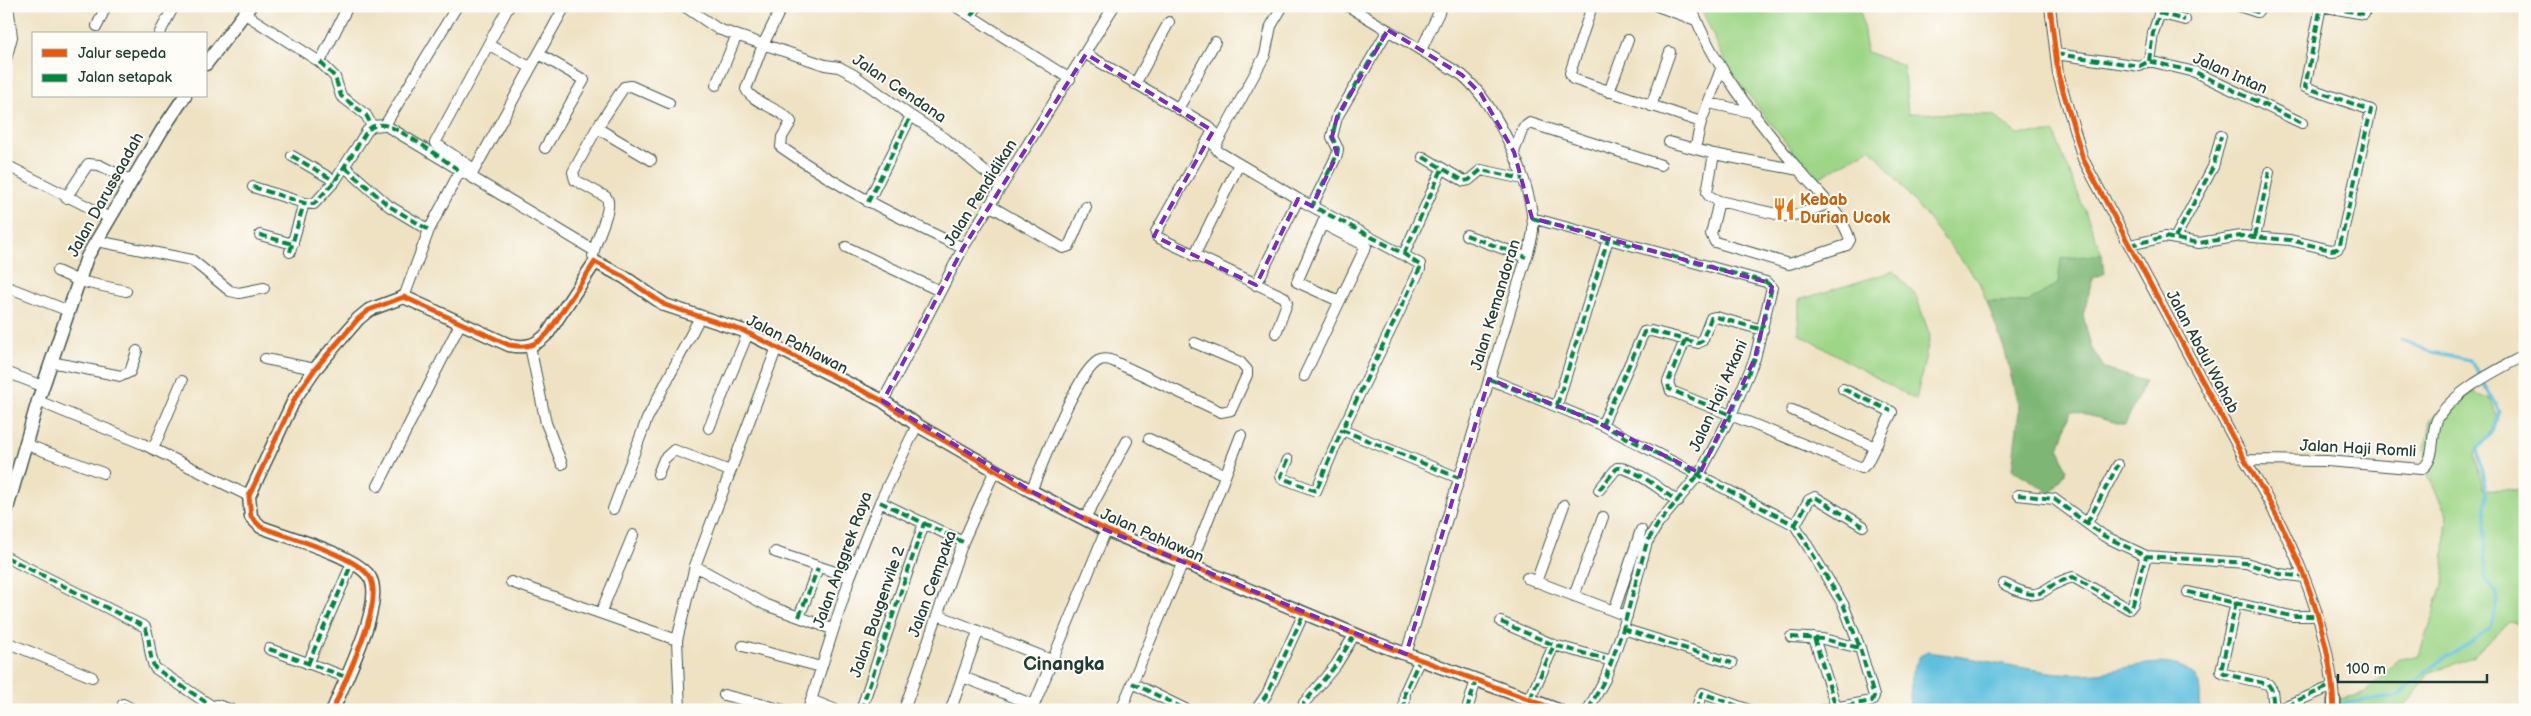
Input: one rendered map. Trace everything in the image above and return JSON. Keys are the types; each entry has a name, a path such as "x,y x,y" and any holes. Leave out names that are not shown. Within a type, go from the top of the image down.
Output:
{"street":[{"path":"6,60 12,37 8,6"},
{"path":"98,26 106,6"},
{"path":"160,32 174,6"},
{"path":"320,62 348,6"},
{"path":"385,125 457,6"},
{"path":"509,6 435,143 472,173 594,256"},
{"path":"472,173 565,6"},
{"name":"Jalan Cendana","path":"684,6 718,29 736,37 825,65 839,67 854,75 911,116 946,138 1002,186"},
{"path":"782,6 763,45 746,89 751,96 784,114 791,122 782,137 781,148 827,179 868,202 963,248"},
{"path":"955,6 1070,79"},
{"path":"971,16 977,6"},
{"name":"Jalan Pendidikan","path":"883,401 963,248 1086,54 1114,6"},
{"path":"1276,333 1287,303 1284,297 1194,256 1157,237 1156,232 1265,56 1271,26 1283,6"},
{"name":"Jalan Kemandoran","path":"1348,6 1474,84 1514,152 1530,202 1532,218 1532,235 1526,257 1406,654"},
{"path":"1421,50 1442,6"},
{"path":"1592,6 1570,76 1609,92 1701,122"},
{"path":"1656,6 1696,20"},
{"path":"1691,6 1696,20 1721,69 1799,170 1830,203 1850,238 1849,243 1789,264 1715,242 1710,234 1719,200"},
{"name":"Jalan Abdul Wahab","path":"2050,6 2063,94 2083,159 2266,496 2304,577 2317,616 2333,686 2334,705"},
{"path":"2239,6 2257,12 2262,6"},
{"path":"2130,245 2175,238 2199,243 2241,236 2290,240 2331,250 2337,249 2340,245 2371,110 2305,87 2321,6 2364,14"},
{"path":"208,61 248,9 320,62 335,77 341,96 366,115 372,126"},
{"path":"2149,61 2160,10 2185,20"},
{"path":"1135,84 1170,22"},
{"path":"1312,206 1337,155 1338,149 1332,137 1337,117 1388,30"},
{"path":"716,85 736,37"},
{"path":"1609,92 1628,40"},
{"path":"1178,109 1215,42"},
{"path":"489,45 530,67"},
{"path":"1651,106 1670,52"},
{"path":"539,54 584,80 545,148"},
{"path":"1086,54 1216,134"},
{"name":"Jalan Intan","path":"2056,54 2140,66 2149,61 2195,72 2302,123"},
{"path":"1695,149 1701,122 1721,69"},
{"path":"333,710 364,635 374,602 374,586 368,574 352,562 262,527 251,517 249,496 286,414 315,369 358,319 369,310 404,297 509,345 530,346 540,342 548,333 594,256 610,201 575,180 573,172 615,97 627,85 670,103"},
{"name":"Jalan Darussaadah","path":"6,512 8,497 42,386 87,257 162,130 184,98"},
{"path":"1709,103 1755,113"},
{"path":"868,202 911,116"},
{"path":"1514,152 1523,128 1530,124 1662,165"},
{"path":"372,126 385,125 431,151 460,171 472,173"},
{"path":"253,187 304,203 317,202 335,181 372,126"},
{"path":"597,128 651,160"},
{"path":"1216,134 1215,148 1239,164 1298,199 1420,264 1420,269 1342,430 1316,491 1282,478 1281,476 1288,460"},
{"path":"2175,238 2213,167 2221,136"},
{"path":"1669,142 1714,154 1799,170"},
{"path":"1714,154 1707,192 1710,196 1719,200 1785,216 1800,214 1830,203"},
{"path":"292,156 335,181"},
{"path":"1423,157 1467,181 1481,170 1523,179"},
{"path":"66,198 84,167 88,164 99,165 132,181"},
{"path":"1194,256 1239,164"},
{"path":"6,165 66,198 110,218"},
{"path":"345,167 390,206 429,230"},
{"path":"1404,254 1442,169"},
{"path":"404,297 429,230 460,171"},
{"path":"2255,237 2269,172"},
{"path":"1256,285 1298,199"},
{"path":"260,235 291,248 304,203"},
{"path":"989,206 1063,248 1069,246 1086,207"},
{"path":"1327,214 1297,282 1339,301"},
{"name":"Jalan Haji Arkani","path":"1532,218 1772,284 1763,330 1755,358 1731,415 1700,474 1658,524 1647,542 1623,629 1604,679 1588,710"},
{"path":"1304,376 1366,246 1322,224"},
{"path":"1466,235 1526,257"},
{"path":"1557,405 1608,239"},
{"path":"97,241 192,260 230,291 236,293 264,288"},
{"path":"846,247 940,291"},
{"name":"Jalan Pahlawan","path":"594,256 664,305 748,333 777,346 821,372 883,401 917,425 1031,492 1106,530 1355,634 1558,710"},
{"path":"57,271 78,281 126,291"},
{"path":"7,289 69,311"},
{"path":"613,509 647,419 700,317"},
{"path":"1602,424 1644,332 1650,331 1698,343 1702,341 1711,318 1716,317 1763,330"},
{"path":"378,486 460,324"},
{"path":"709,428 748,333"},
{"path":"1685,340 1668,382 1668,389 1859,468 1865,466 1892,412 1843,389"},
{"path":"1031,492 1078,385 1097,361 1104,359 1113,361 1220,412 1231,410 1247,375 1247,370 1240,362 1195,343"},
{"path":"530,346 546,423 562,464"},
{"path":"680,710 677,640 695,566 777,346"},
{"path":"51,362 121,376 130,372 137,351"},
{"name":"Jalan Haji Romli","path":"2245,460 2327,461 2421,469 2427,466 2430,460 2434,425 2446,407 2480,381 2525,354"},
{"path":"265,359 315,369"},
{"path":"6,372 42,386"},
{"path":"1489,379 1602,424 1795,525 1843,604 1860,648 1874,698 1872,701 1823,710"},
{"path":"153,449 182,381"},
{"path":"38,400 153,449 249,496"},
{"path":"1792,410 1875,447"},
{"name":"Jalan Anggrek Raya","path":"810,705 832,629 850,577 880,502 917,425"},
{"path":"1342,430 1459,478"},
{"path":"1121,710 1226,475 1241,435"},
{"path":"1149,439 1226,475"},
{"path":"1085,520 1127,441"},
{"path":"25,444 103,473"},
{"path":"658,474 664,459 674,450 730,471"},
{"path":"2087,523 2118,465"},
{"path":"1600,490 1617,468 1621,468 1641,477 1678,502"},
{"name":"Jalan Cempaka","path":"904,710 963,542 995,470"},
{"path":"2018,495 2054,499 2104,536 2146,556 2246,563 2280,574 2304,577"},
{"path":"1795,525 1809,500 1815,497 1863,526"},
{"path":"880,502 963,542"},
{"path":"1564,505 1532,580 1626,616"},
{"path":"1574,596 1602,517"},
{"name":"Jalan Baugenvile 2","path":"861,710 924,523"},
{"path":"962,677 1033,707 1106,530"},
{"path":"1614,611 1642,530"},
{"path":"601,612 633,535"},
{"path":"775,552 818,568 850,577"},
{"path":"2004,584 2025,594 2037,595 2073,577 2129,609 2133,604 2146,556"},
{"path":"6,557 145,627 148,633 151,660 155,668 206,708 217,705 232,710"},
{"path":"308,664 352,562"},
{"path":"695,566 766,605 832,629"},
{"path":"799,617 818,568"},
{"path":"511,582 677,640"},
{"path":"2188,592 2291,616 2317,616"},
{"path":"2236,602 2221,671 2224,674 2268,684 2272,690 2275,710 2333,686"},
{"path":"1256,710 1271,686 1304,613"},
{"path":"938,615 1054,660"},
{"path":"1501,622 1554,645 1605,659"},
{"path":"1623,629 1732,663"},
{"path":"951,709 978,632"},
{"path":"1302,710 1304,703 1336,665 1355,634"},
{"path":"1791,637 1814,638 1860,648"},
{"path":"1814,638 1836,707"},
{"path":"6,642 92,677"},
{"path":"1530,699 1554,645"},
{"path":"743,646 821,667"},
{"path":"269,649 346,677"},
{"path":"1404,710 1406,692 1420,659"},
{"path":"1467,710 1476,680"},
{"path":"1132,683 1187,710"},
{"path":"1696,710 1702,694 1749,710"},
{"path":"724,695 784,710"},
{"path":"123,704 134,710"},
{"path":"810,705 836,710"}],"highlighted area":[{"path":"1388,30 1462,75 1481,94 1514,152 1532,218 1766,282 1772,287 1755,358 1700,473 1590,419 1489,379 1406,654 1106,530 1031,491 883,401 963,248 1086,54 1213,131 1154,236 1256,285 1298,199 1312,206 1337,155 1332,137 1337,117"}],"green space":[{"path":"1700,6 1860,6 1867,52 1903,65 1908,113 1993,115 2017,134 2054,133 2102,254 2062,259 2058,284 2028,302 1987,302 1979,282 1871,148 1815,180 1729,70"},
{"path":"2102,254 2104,274 2093,277 2083,315 2091,347 2105,369 2145,381 2125,425 2071,411 2059,449 2067,470 2051,493 2012,469 2019,410 2005,351 1987,302 2028,302 2058,284 2061,259"},
{"path":"1894,271 1916,296 1930,336 1916,400 1799,334 1799,300"},
{"path":"2467,390 2490,398 2499,420 2475,455 2483,489 2525,490 2525,625 2510,622 2473,657 2430,672 2402,710 2336,710 2335,700 2364,694 2397,660 2419,655 2443,585 2447,514 2429,478 2425,448 2430,420"}],"water":[{"path":"1928,652 2071,674 2097,673 2163,663 2174,665 2184,668 2195,676 2200,691 2200,710 1909,710 1912,671 1920,656"}],"waterway":[{"path":"2337,704 2398,696 2432,666 2473,642 2490,627 2498,603 2496,591 2484,579 2486,492 2478,449 2493,432 2500,411 2470,360 2428,351 2401,339"},
{"path":"2310,710 2331,705"}],"marked path":[{"path":"971,16 977,6"},
{"path":"2149,61 2153,33 2162,6"},
{"path":"2239,6 2257,12 2262,6"},
{"path":"2321,6 2364,14"},
{"path":"2130,245 2165,237 2199,243 2241,236 2290,240 2331,250 2337,249 2340,245 2371,110 2305,87 2321,6"},
{"path":"2159,13 2185,20"},
{"path":"1388,30 1337,117 1332,137 1338,149 1337,155 1312,206 1404,254 1421,266 1342,430 1459,478"},
{"path":"2056,54 2140,66 2149,61 2195,72 2302,123"},
{"path":"320,62 335,77 341,96 366,115 372,126"},
{"path":"868,202 911,116"},
{"path":"253,187 304,203 314,204 335,181 367,131 379,125 400,131 460,171"},
{"path":"2175,238 2213,167 2221,136"},
{"path":"292,156 335,181"},
{"path":"1423,157 1464,181 1469,180 1481,170 1523,179"},
{"path":"345,167 389,206 429,230"},
{"path":"1404,254 1442,169"},
{"path":"2255,237 2269,172"},
{"path":"290,252 304,203"},
{"path":"1532,218 1766,282 1772,287 1755,358 1731,415 1700,473 1658,524 1647,542 1623,629 1605,679 1588,710"},
{"path":"260,235 293,244"},
{"path":"1466,235 1526,257"},
{"path":"1557,405 1608,239"},
{"path":"1602,425 1644,332 1651,331 1698,343 1702,341 1711,318 1716,317 1763,330"},
{"path":"1685,340 1668,382 1669,389 1731,415"},
{"path":"1489,379 1602,425 1795,525 1843,604 1860,648 1874,696 1872,701 1823,710"},
{"path":"1843,389 1891,411"},
{"path":"1288,460 1281,476 1282,478 1316,491 1342,430"},
{"path":"2087,523 2118,465"},
{"path":"1599,490 1617,468 1624,469 1649,481 1678,502"},
{"path":"2018,495 2054,499 2104,536 2146,556 2246,563 2280,574 2304,577"},
{"path":"1795,525 1809,500 1815,497 1863,526"},
{"path":"880,502 963,542"},
{"path":"861,710 924,523"},
{"path":"2004,584 2028,594 2036,594 2073,577 2129,609 2133,604 2146,556"},
{"path":"6,557 145,627 151,658 155,668 210,705"},
{"path":"308,664 352,563"},
{"path":"799,617 818,568"},
{"path":"2188,592 2291,616 2317,616"},
{"path":"2236,602 2221,671 2224,674 2268,684 2272,690 2274,710"},
{"path":"1256,710 1267,694 1304,613"},
{"path":"1501,622 1554,645 1605,659"},
{"path":"1623,629 1732,663"},
{"path":"1302,710 1304,703 1336,665 1355,634"},
{"path":"1791,637 1823,639 1860,648"},
{"path":"1814,638 1836,707"},
{"path":"1530,699 1554,645"},
{"path":"269,649 346,677"},
{"path":"1404,710 1405,692 1420,659"},
{"path":"1467,710 1476,680"},
{"path":"1132,683 1187,710"},
{"path":"2276,710 2328,687"},
{"path":"1696,710 1702,693 1749,710"},
{"path":"123,704 134,710"}],"cycle path":[{"path":"2050,6 2058,74 2083,159 2293,549 2317,612 2331,677 2334,710"},
{"path":"333,710 362,642 368,622 373,588 369,576 361,568 349,561 319,547 261,527 251,517 249,496 295,398 315,369 358,319 369,310 404,297 509,345 530,345 539,341 548,333 595,262 624,277 665,305 744,331 883,401 917,425 1031,491 1106,530 1378,644 1558,710"}],"place":[{"name":"Kebab Durian Ucok","path":"1784,209"}],"district":[{"name":"Cinangka","path":"1064,664"}]}
